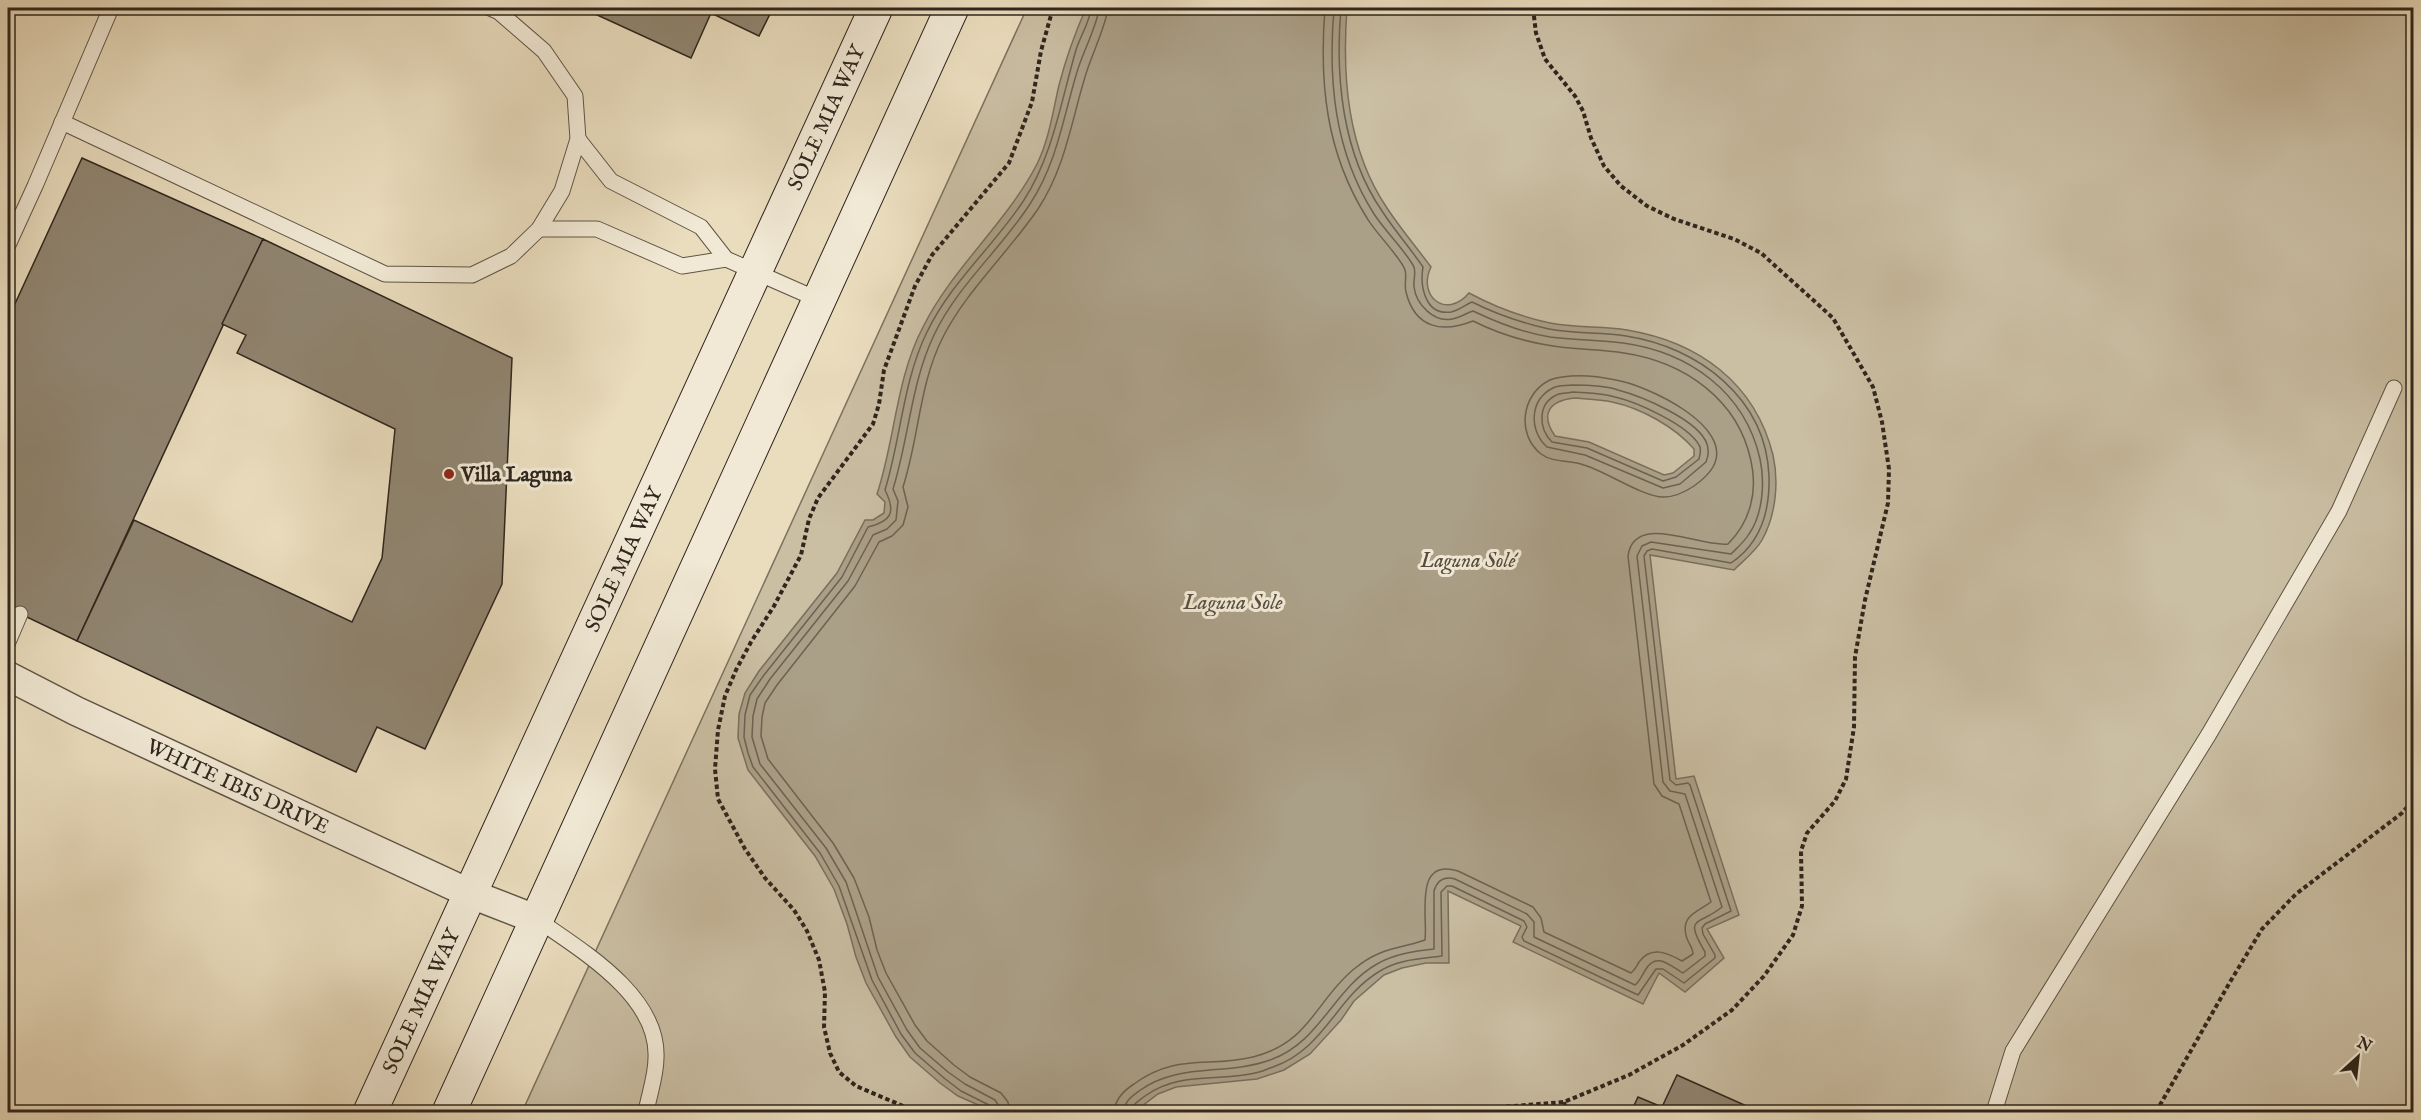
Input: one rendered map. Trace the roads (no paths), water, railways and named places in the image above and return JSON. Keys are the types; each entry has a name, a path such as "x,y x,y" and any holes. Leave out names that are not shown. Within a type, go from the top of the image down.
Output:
{"street":[{"name":"SOLE MIA WAY","path":"370,1113 876,8"},
{"path":"449,1113 952,8"},
{"name":"WHITE IBIS DRIVE","path":"8,676 76,711 471,894 538,921"}],"lane":[{"path":"8,245 111,8"},
{"path":"62,122 385,274 472,275 511,256 539,229 562,191 578,139 574,96 544,51 499,12 490,8"},
{"path":"578,139 611,181 701,226 726,259 819,300"},
{"path":"539,229 597,229 682,266 726,259"},
{"path":"1994,1113 2013,1052 2209,734 2339,511 2394,388"},
{"path":"8,642 20,614"},
{"path":"538,921 609,970 650,1022 657,1057 646,1113"}],"water":[{"name":"Laguna Sole","path":"1086,8 1347,8 1347,86 1355,137 1374,185 1392,215 1431,267 1428,287 1436,301 1451,304 1460,301 1469,293 1529,318 1569,326 1627,330 1678,344 1720,370 1738,387 1753,407 1765,429 1773,455 1776,476 1773,509 1767,530 1759,544 1734,570 1650,555 1676,779 1694,776 1739,915 1707,929 1724,958 1685,992 1659,973 1643,1004 1513,942 1521,926 1448,891 1449,963 1426,963 1384,975 1354,1001 1341,1020 1310,1054 1284,1070 1257,1079 1176,1087 1158,1094 1134,1112 994,1112 958,1096 940,1083 910,1057 896,1037 866,983 834,889 815,856 748,770 738,738 739,714 745,693 759,671 837,573 865,520 873,520 884,513 885,502 877,494 901,388 914,347 935,305 1010,206 1037,164 1048,135 1065,65","holes":["1574,398 1612,402 1646,414 1677,433 1694,449 1694,456 1673,473 1664,475 1589,442 1555,436 1548,421 1550,410 1558,402"]}],"place":[{"name":"Villa Laguna","path":"449,474"}],"park label":[{"name":"Laguna Solé","path":"1468,560"}]}
